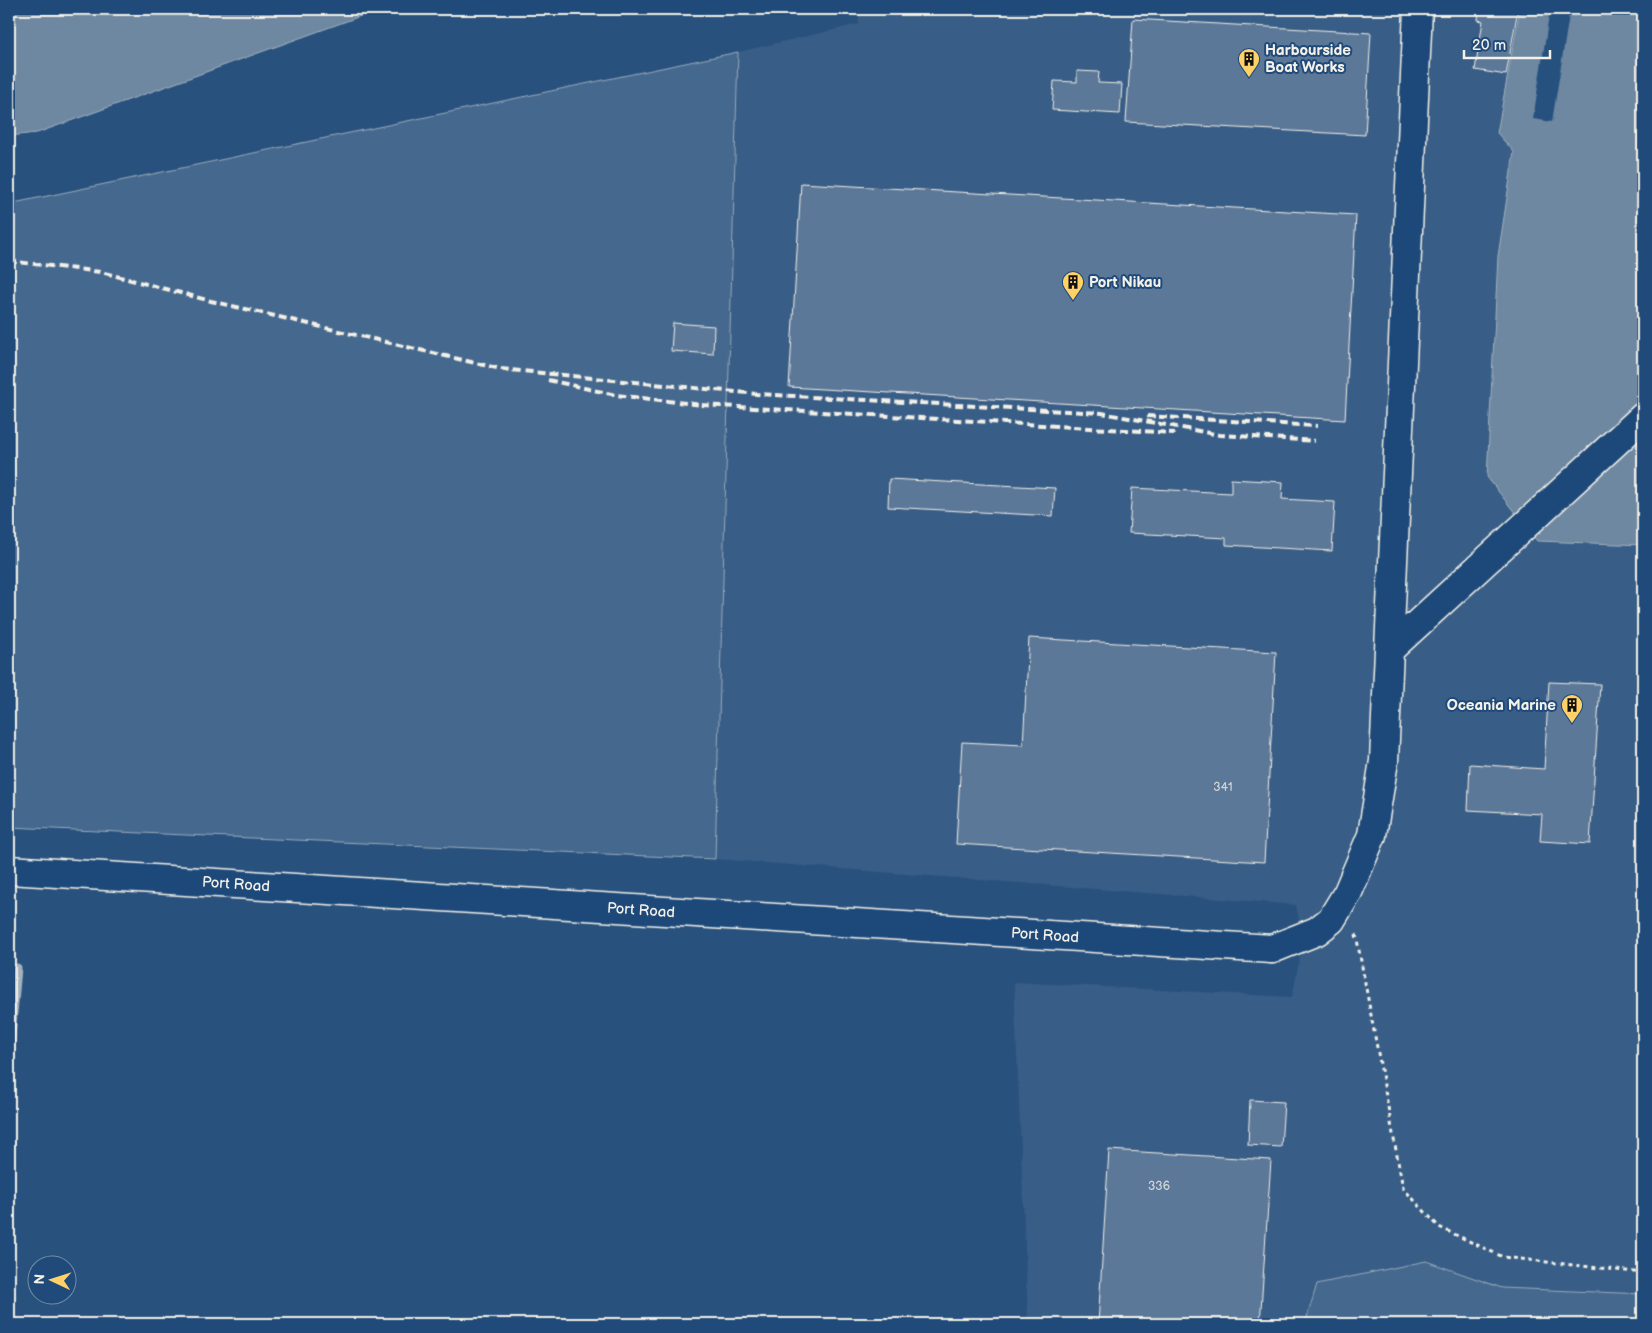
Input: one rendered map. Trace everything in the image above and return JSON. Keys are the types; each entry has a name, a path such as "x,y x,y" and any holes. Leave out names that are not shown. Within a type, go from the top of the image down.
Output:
{"main road":[{"path":"1348,892 1372,835 1384,761 1418,9"},
{"path":"1389,650 1643,417"},
{"name":"Port Road","path":"9,870 1272,949 1317,931 1331,920 1348,892"}],"path":[{"path":"1639,628 1643,608"},
{"path":"1348,892 1403,1188 1439,1227 1503,1257 1643,1272"}],"shaded area":[{"path":"9,9 380,9 37,133 9,136"},
{"path":"858,9 1520,9 1497,133 1514,151 1498,256 1487,477 1537,541 1643,545 1643,1294 1502,1288 1426,1261 1317,1284 1305,1324 1028,1324 1014,982 1292,997 1303,941 1296,905 715,859 738,52 859,24"},
{"path":"1520,9 1643,9 1643,545 1537,541 1487,477 1498,256 1514,152 1497,133"},
{"path":"738,52 715,859 9,827 9,204"},
{"path":"1426,1261 1502,1288 1643,1294 1643,1324 1305,1324 1317,1284"}],"pier":[{"path":"1550,9 1570,9 1552,122 1533,119"}],"building":[{"path":"1479,9 1518,9 1506,75 1475,70 1483,21 1478,20"},
{"name":"Harbourside Boat Works","path":"1133,19 1371,33 1365,135 1126,122"},
{"path":"1077,71 1099,72 1098,83 1122,84 1120,114 1052,110 1054,81 1077,82"},
{"name":"Port Nikau","path":"801,183 1356,215 1345,420 789,387"},
{"path":"673,323 714,326 713,354 671,351"},
{"path":"889,479 1055,488 1053,516 888,507"},
{"path":"1231,479 1283,482 1282,499 1335,502 1332,551 1226,545 1226,538 1129,533 1132,488 1231,493"},
{"path":"1029,638 1276,652 1264,862 956,844 962,742 1023,745"},
{"name":"Oceania Marine","path":"1549,682 1600,684 1590,844 1540,841 1542,814 1468,810 1470,764 1544,769"},
{"path":"1250,1100 1284,1102 1281,1147 1248,1145"},
{"path":"1109,1150 1271,1160 1260,1324 1098,1324"}],"waterway":[{"path":"9,1059 17,968"}],"railway":[{"path":"9,261 101,272 211,301 501,369 757,394 1102,413 1220,435 1315,441"},
{"path":"548,380 616,395 703,405 1175,433"},
{"path":"1147,416 1317,426"}],"place":[{"name":"Harbourside Boat Works","path":"1249,78"},
{"name":"Port Nikau","path":"1073,301"},
{"name":"Oceania Marine","path":"1572,724"}]}
